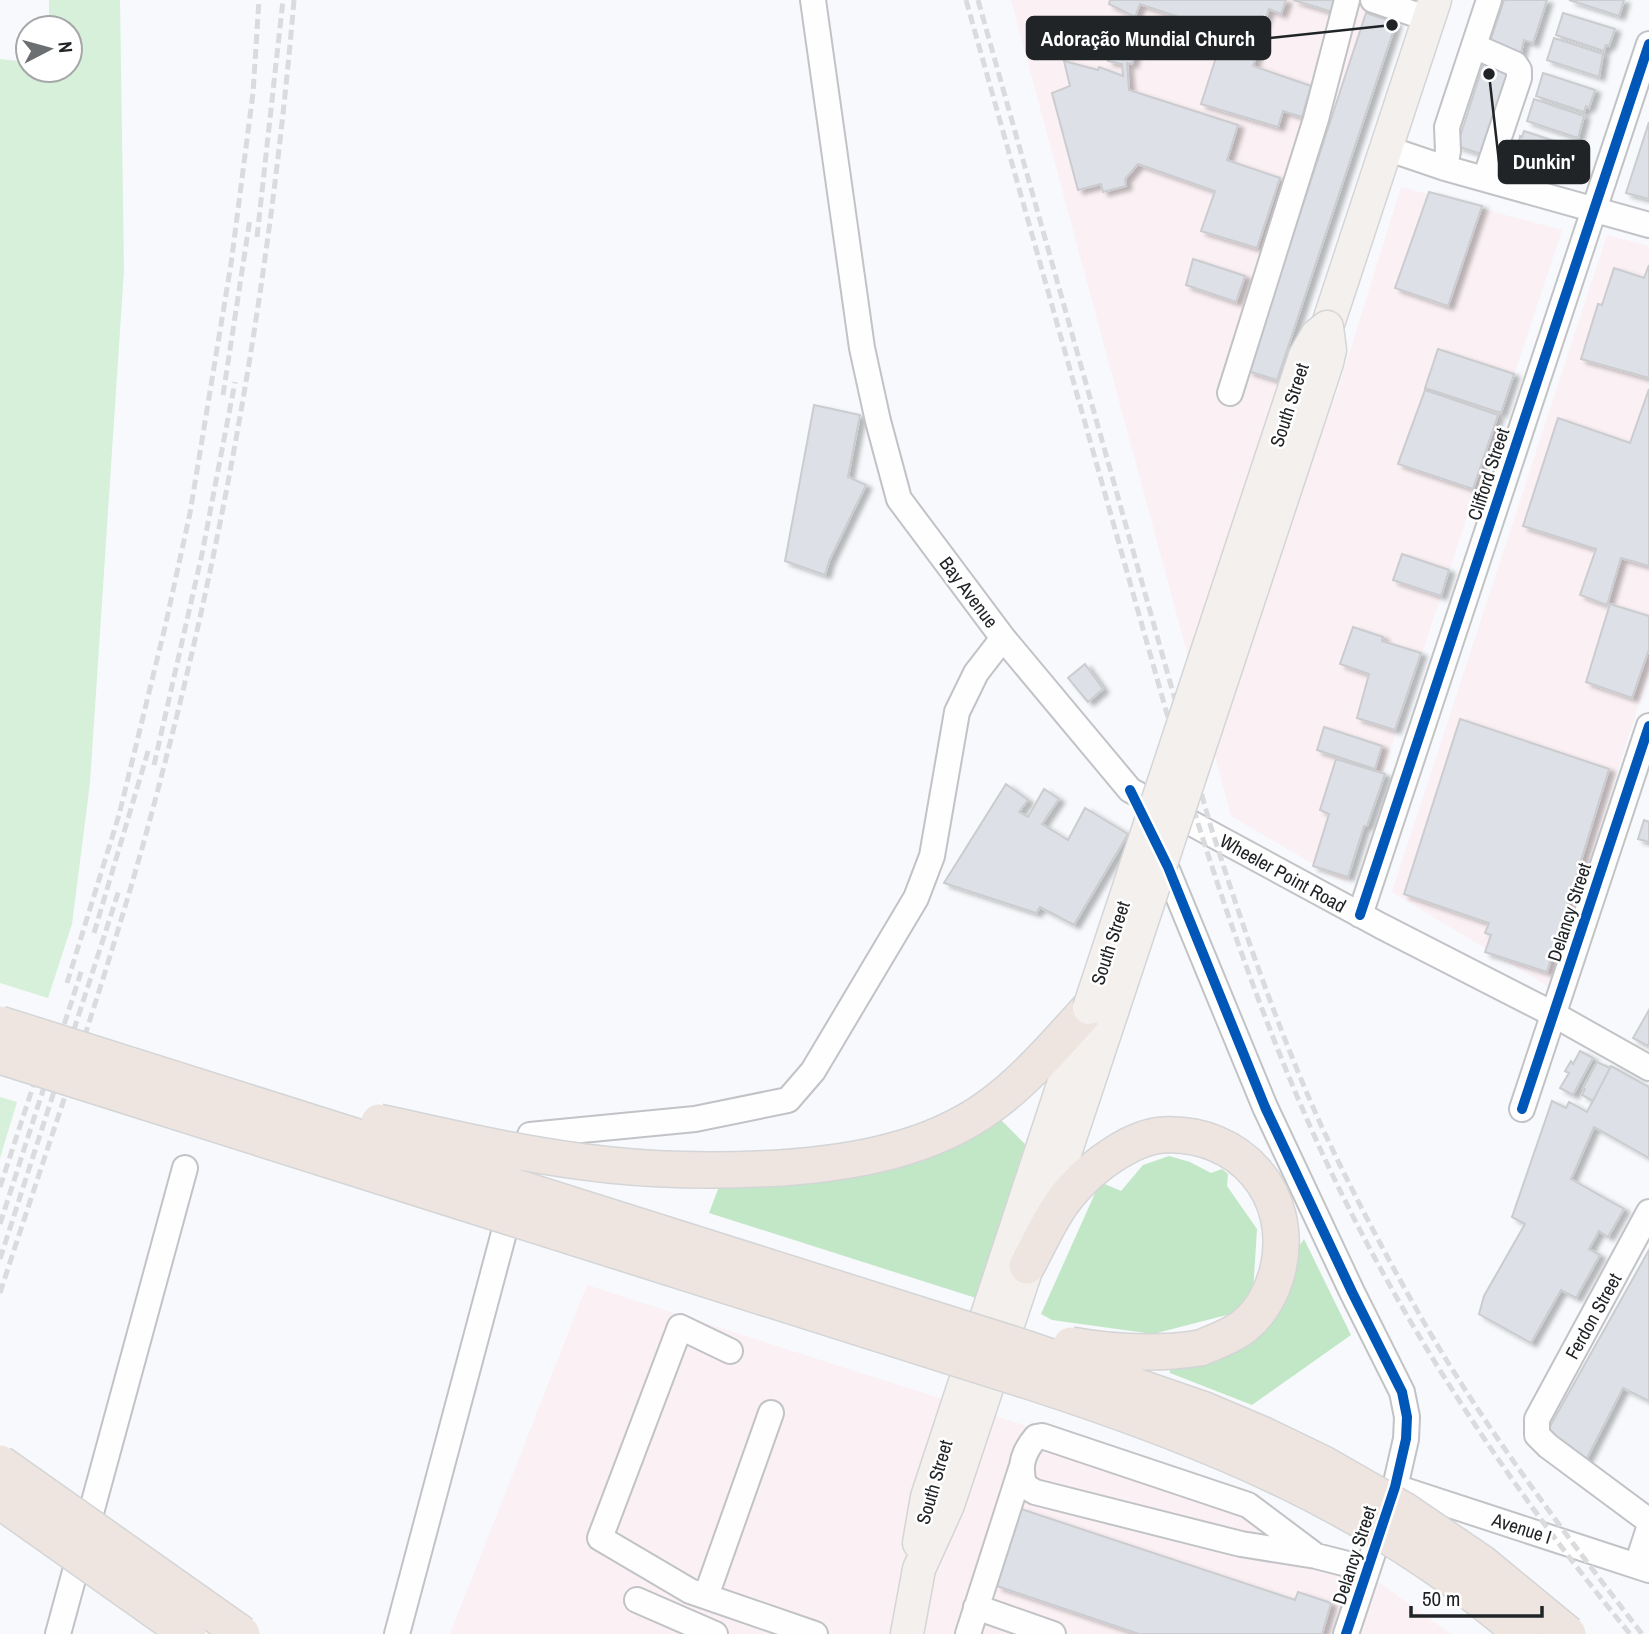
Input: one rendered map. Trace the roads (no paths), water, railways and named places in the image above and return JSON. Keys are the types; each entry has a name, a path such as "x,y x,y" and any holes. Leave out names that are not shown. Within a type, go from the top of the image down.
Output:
{"highway":[{"path":"145,1069 472,1143 555,1158 665,1169 780,1168 839,1162 900,1149 967,1121 988,1108 1100,1011"},
{"path":"0,1024 1145,1387 1264,1434 1350,1478 1431,1527 1508,1583 1568,1634"},
{"path":"0,1056 1004,1373 1179,1433 1266,1469 1351,1513 1432,1565 1522,1634"},
{"path":"873,1299 1093,1349 1158,1353 1200,1348 1243,1327 1263,1306 1276,1281 1281,1256 1281,1226 1273,1201 1248,1163 1232,1150 1208,1140 1161,1135 1111,1156 1082,1179 1051,1222 1027,1266"},
{"path":"0,1463 242,1634"},
{"path":"0,1501 188,1634"}],"main road":[{"name":"South Street","path":"919,1569 948,1505 1027,1266 1100,1011 1305,356 1317,335 1327,327 1432,10"},
{"name":"South Street","path":"907,1634 919,1569 920,1532 927,1497 1100,1011"}],"street":[{"name":"Bay Avenue","path":"397,1634 530,1135 695,1119 788,1100 813,1071 916,898 932,856 957,712 976,673 1003,638 899,499 862,348 813,0"},
{"path":"1230,393 1317,119 1348,0"},
{"path":"1373,0 1432,10"},
{"path":"1445,168 1447,127 1489,0"},
{"name":"Clifford Street","path":"1360,915 1649,44"},
{"path":"1474,46 1515,64 1520,70 1485,179"},
{"path":"1385,148 1445,168 1649,225"},
{"name":"Wheeler Point Road","path":"1003,638 1130,790 1360,915 1553,1014 1649,1068"},
{"name":"Delancy Street","path":"1522,1109 1649,726"},
{"name":"Delancy Street","path":"1130,790 1168,867 1265,1107 1402,1392 1407,1417 1406,1439 1395,1487 1346,1634"},
{"path":"58,1634 185,1168"},
{"name":"Ferdon Street","path":"1649,1212 1537,1419 1537,1435 1548,1446 1649,1521"},
{"path":"730,1350 680,1327 600,1538 690,1591 815,1634"},
{"path":"706,1596 771,1413"},
{"path":"968,1634 1021,1469 1023,1455 1036,1437 1042,1436 1248,1505 1316,1556"},
{"path":"1021,1469 1025,1486 1035,1492 1241,1544 1316,1556 1367,1569"},
{"name":"Avenue I","path":"1395,1487 1643,1568"},
{"path":"1643,1568 1649,1528"},
{"path":"637,1600 715,1634"},
{"path":"726,1634 737,1607"},
{"path":"976,1607 1053,1634"}],"railway":[{"path":"67,983 119,815 190,513 231,264 253,93 259,0"},
{"path":"257,237 283,0"},
{"path":"0,1293 86,1033 126,902 187,675 228,484 245,388 274,194 294,0"},
{"path":"966,0 1196,817 1237,941 1284,1064 1350,1210 1420,1337 1499,1460 1630,1634"},
{"path":"978,0 1210,824 1289,1050 1320,1123 1358,1200 1450,1366 1529,1483 1642,1634"},
{"path":"223,395 250,219"},
{"path":"154,765 202,554 235,382"},
{"path":"94,933 149,748"},
{"path":"0,1259 119,890"},
{"path":"0,1224 82,969"},
{"path":"0,1187 44,1053"}],"place":[{"name":"Adoração Mundial Church","path":"1392,25"},
{"name":"Dunkin'","path":"1489,74"}]}
